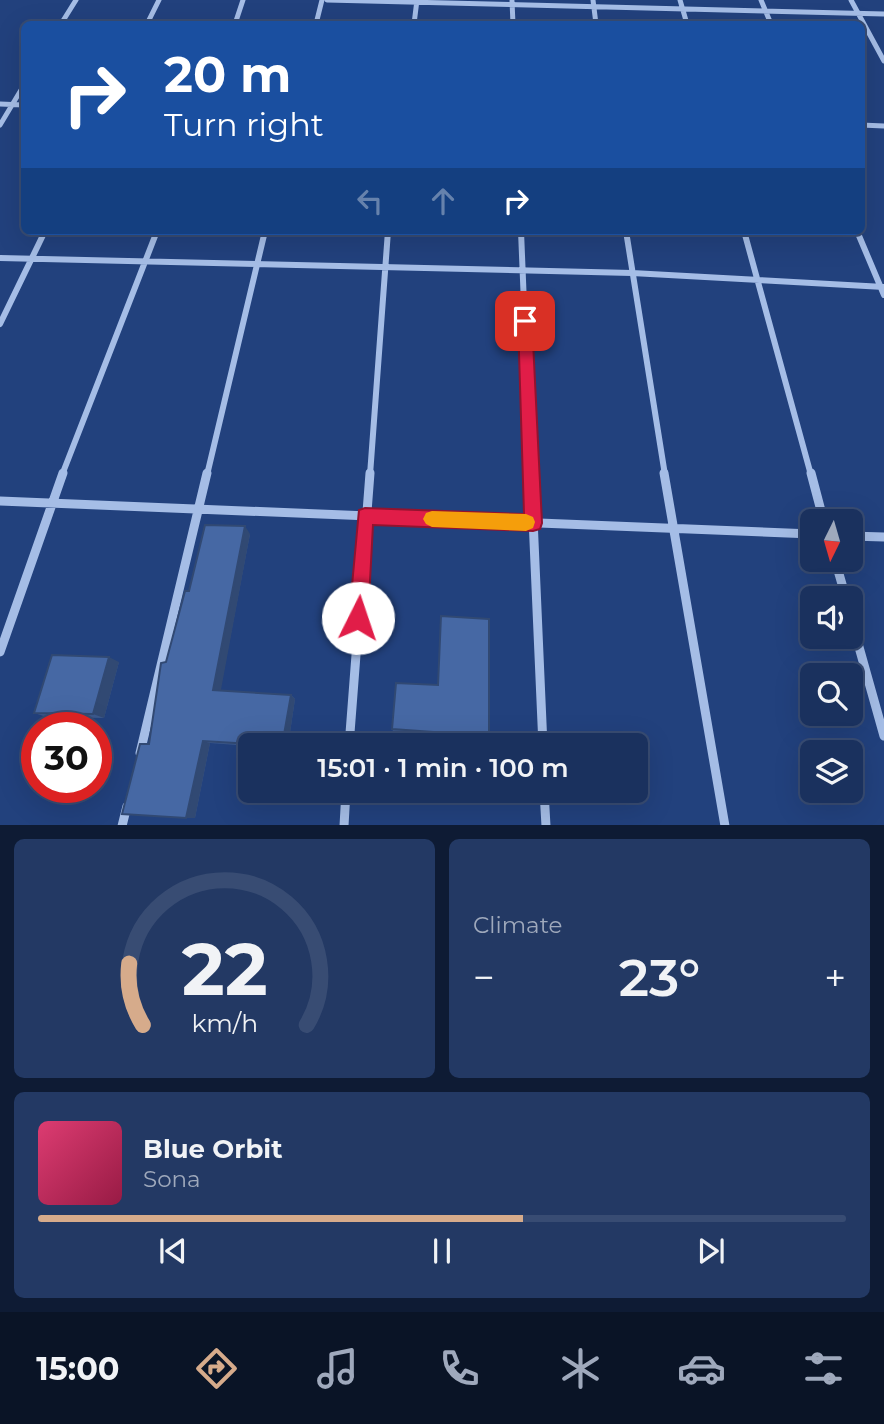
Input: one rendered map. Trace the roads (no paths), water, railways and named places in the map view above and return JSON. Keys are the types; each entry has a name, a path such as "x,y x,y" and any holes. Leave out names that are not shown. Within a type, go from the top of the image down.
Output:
{"street":[{"path":"63,21 76,0"},
{"path":"148,21 159,0"},
{"path":"236,21 243,0"},
{"path":"317,21 324,0 593,3 884,14"},
{"path":"680,0 686,21"},
{"path":"761,0 770,21"},
{"path":"851,0 862,21"},
{"path":"414,21 416,1"},
{"path":"512,2 513,21"},
{"path":"593,3 596,21"},
{"path":"865,26 884,61"},
{"path":"0,125 21,90"},
{"path":"0,104 21,105"},
{"path":"865,125 884,126"},
{"path":"0,324 43,235"},
{"path":"0,652 51,503 155,235"},
{"path":"138,760 264,235"},
{"path":"350,733 388,235"},
{"path":"521,235 542,733"},
{"path":"627,235 673,528 725,825"},
{"path":"745,235 820,509"},
{"path":"859,235 884,295"},
{"path":"0,258 632,273 882,287"},
{"path":"0,501 800,533"},
{"path":"863,536 884,537"},
{"path":"860,649 884,736"},
{"path":"122,825 129,799"},
{"path":"344,825 345,803"},
{"path":"545,803 546,825"}]}
